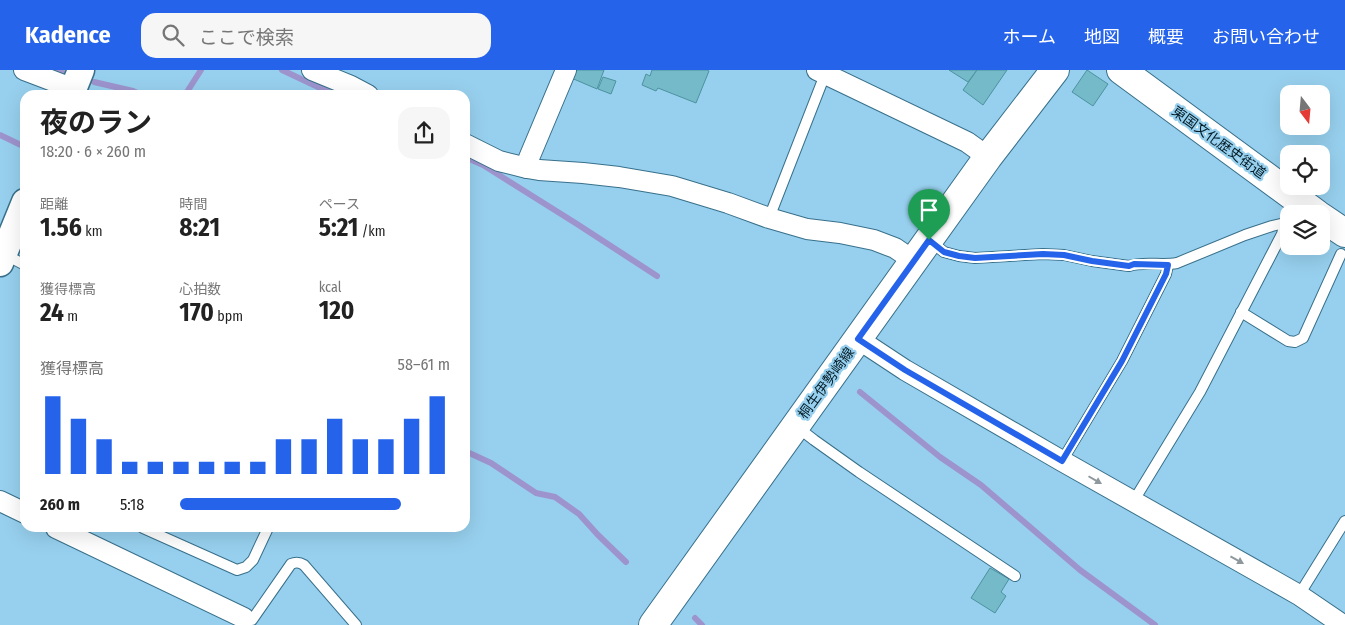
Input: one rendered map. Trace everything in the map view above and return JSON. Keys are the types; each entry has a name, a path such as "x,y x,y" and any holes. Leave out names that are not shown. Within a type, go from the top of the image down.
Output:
{"main road":[{"name":"桐生伊勢崎線","path":"653,625 988,157 1055,70"},
{"name":"東国文化歴史街道","path":"1121,70 1289,205"},
{"name":"東国文化歴史街道","path":"1330,234 1343,243"}],"street":[{"path":"24,70 75,85"},
{"path":"312,70 359,84"},
{"path":"527,168 529,158 566,70"},
{"path":"823,71 967,142 988,157"},
{"path":"470,146 499,161 527,168 583,172 672,186 807,229 840,233 874,240 895,248 921,251"},
{"path":"8,251 20,216"},
{"path":"858,339 905,370 1299,596 1343,625"},
{"path":"0,501 20,511"},
{"path":"64,532 244,618"}],"lane":[{"path":"769,218 823,71"},
{"path":"921,251 975,258 1043,254 1064,255 1129,266 1134,264 1168,265 1280,223"},
{"path":"1133,502 1200,392 1280,238"},
{"path":"1242,312 1288,341 1295,342 1303,338 1343,243"},
{"path":"1062,461 1122,361 1166,274 1168,265"},
{"path":"795,426 859,472 1015,576"},
{"path":"1299,596 1345,521"},
{"path":"152,532 237,570 246,567 252,560 266,532"},
{"path":"244,618 252,620 291,564 300,562 356,625"}],"building":[{"path":"572,70 604,70 597,89 569,77"},
{"path":"652,70 709,71 696,103 658,88 656,91 642,85 646,74 650,76"},
{"path":"949,70 977,70 968,82"},
{"path":"977,70 1007,70 983,105 963,90"},
{"path":"1087,70 1108,84 1093,106 1072,92"},
{"path":"603,77 616,81 611,94 598,89"},
{"path":"990,568 1009,579 1001,592 1006,596 995,613 971,598"}],"waterway":[{"path":"58,70 62,72"},
{"path":"188,90 201,70"},
{"path":"282,70 324,90"},
{"path":"94,82 129,90"},
{"path":"0,135 20,145"},
{"path":"470,159 483,165 657,276"},
{"path":"860,392 940,457 981,485 1080,570 1155,625"},
{"path":"470,453 491,463 536,493 555,497 579,514 626,562"},
{"path":"695,618 702,625"}],"route":[{"path":"929,240 944,252 975,258 1043,254 1064,255 1129,266 1134,264 1168,265 1166,274 1122,361 1062,461 905,370 858,339 929,240"}]}
